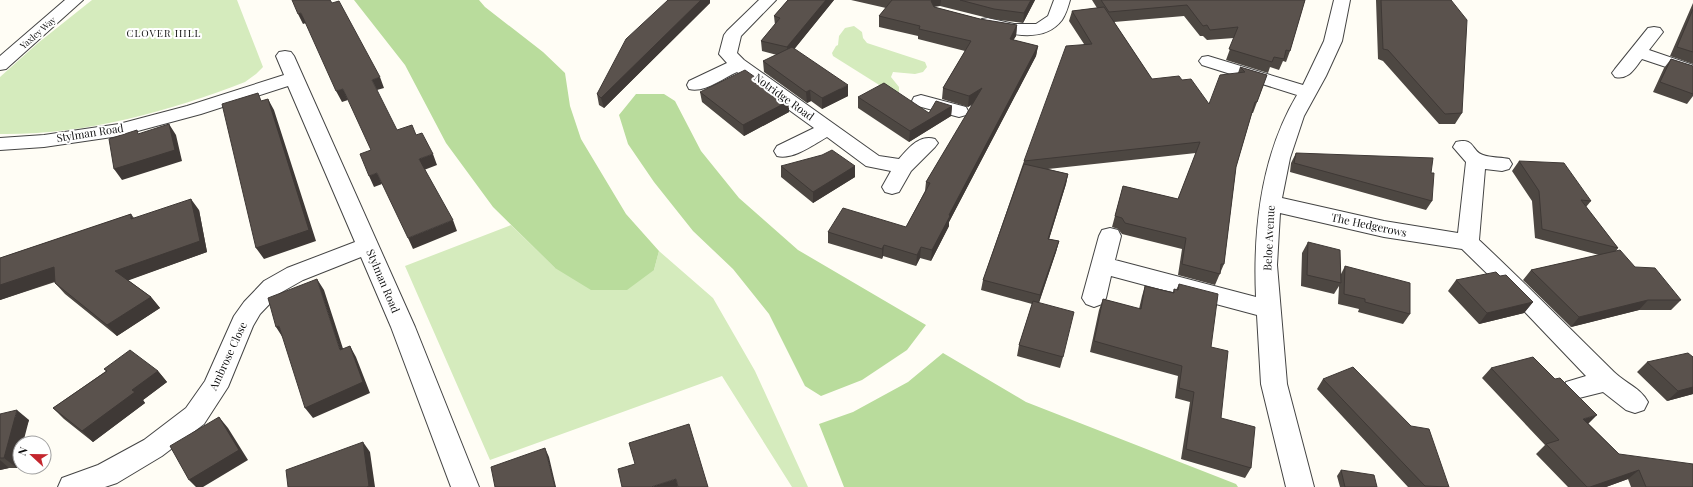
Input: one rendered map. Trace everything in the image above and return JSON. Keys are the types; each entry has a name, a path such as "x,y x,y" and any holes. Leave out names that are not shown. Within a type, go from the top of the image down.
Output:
{"street":[{"name":"Yaxley Way","path":"2,61 75,0"},
{"name":"Notridge Road","path":"768,0 733,34 728,54 738,64 873,161 915,155 892,187"},
{"path":"972,20 1008,28 1030,30 1046,26 1056,17 1062,0"},
{"name":"Beloe Avenue","path":"1300,487 1274,384 1266,265 1270,203 1280,158 1294,116 1308,93 1332,41 1342,0"},
{"path":"1621,73 1654,32"},
{"path":"1638,52 1693,71"},
{"name":"Stylman Road","path":"285,56 368,245 411,348 465,487"},
{"path":"1208,61 1308,93"},
{"path":"696,86 738,64"},
{"name":"Stylman Road","path":"0,144 44,141 119,130 194,110 294,78"},
{"path":"921,101 959,111"},
{"path":"784,151 828,129"},
{"path":"1502,164 1469,154 1468,242 1513,285 1607,381 1635,402"},
{"name":"The Hedgerows","path":"1270,203 1384,229 1468,242"},
{"path":"1094,298 1110,236"},
{"name":"Ambrose Close","path":"72,487 107,474 152,448 195,416 215,387 242,323 252,308 272,287 295,274 368,245"},
{"path":"1103,265 1268,309"},
{"path":"1575,389 1607,381"}],"green space":[{"path":"92,0 237,0 263,67 245,82 186,103 125,120 63,131 0,134 0,77 38,43"},
{"path":"354,0 479,0 485,7 543,52 565,73 570,106 581,139 626,214 659,251 654,270 627,290 591,290 555,268 493,207 446,143 405,65"},
{"path":"854,26 862,32 863,38 867,43 925,62 927,67 923,72 915,74 893,72 891,77 899,87 899,92 893,92 884,88 833,56 832,53 838,45 839,36 845,28"},
{"path":"636,94 664,94 675,101 701,151 739,198 798,250 926,325 907,350 862,380 821,396 805,386 769,314 733,269 693,231 654,182 628,144 619,115"},
{"path":"511,225 555,268 654,270 659,251 713,298 755,371 808,487 792,487 722,376 490,460 405,266"},
{"path":"943,353 1026,402 1236,484 1238,487 844,487 819,424 853,412 908,382"}],"building":[{"path":"292,0 330,0 332,3 339,1 380,77 372,80 397,130 412,125 416,135 422,133 433,154 419,159 453,220 408,238 377,173 369,176 360,154 371,150 343,89 336,91 301,13 298,14"},
{"path":"668,0 701,0 601,98 597,94 626,39"},
{"path":"788,0 826,0 787,47 761,41 780,18 774,16"},
{"path":"892,0 932,0 931,1 934,7 980,19 1017,25 1010,39 1038,46 932,250 921,247 917,255 884,245 882,249 828,232 843,208 906,227 930,183 926,182 982,88 969,96 943,88 971,41 919,29 920,26 879,16"},
{"path":"960,0 1031,0 1024,13 994,9"},
{"path":"1101,0 1305,0 1290,51 1286,50 1284,59 1274,57 1272,62 1229,49 1238,27 1210,30 1207,25 1203,26 1187,5 1109,12"},
{"path":"1381,0 1451,0 1467,20 1462,113 1445,114 1388,50 1383,49"},
{"path":"1104,7 1152,79 1179,76 1182,80 1191,79 1209,104 1220,75 1245,72 1240,67 1267,75 1257,102 1255,102 1236,167 1224,264 1221,264 1220,274 1182,264 1186,238 1125,223 1122,218 1115,216 1123,186 1178,199 1200,142 1024,161 1066,46 1092,44 1072,11"},
{"path":"1693,9 1693,52 1677,47"},
{"path":"792,47 848,85 822,98 810,90 806,92 763,61"},
{"path":"1671,59 1693,66 1693,94 1660,82"},
{"path":"745,70 789,101 743,125 700,92"},
{"path":"884,83 929,113 936,101 952,106 910,131 858,97"},
{"path":"258,93 261,101 268,99 309,230 256,248 222,104"},
{"path":"169,124 175,150 114,169 109,139 137,130 138,134"},
{"path":"832,150 855,166 813,192 781,166 822,155"},
{"path":"1296,153 1433,158 1431,173 1434,173 1432,201 1294,163"},
{"path":"1519,161 1564,163 1591,201 1581,200 1618,248 1542,229 1539,191"},
{"path":"1024,164 1068,174 1048,239 1059,241 1040,295 983,280"},
{"path":"191,199 200,241 115,271 151,297 107,325 55,283 54,267 0,285 0,258 131,214 131,219"},
{"path":"1308,242 1340,250 1341,283 1307,275"},
{"path":"1620,250 1635,267 1655,268 1681,300 1648,300 1579,317 1531,270"},
{"path":"1345,266 1410,283 1410,314 1365,302 1365,299 1344,294"},
{"path":"1496,272 1500,276 1506,275 1533,302 1487,313 1456,280"},
{"path":"317,279 340,350 350,346 363,382 305,408 279,326 276,327 268,298"},
{"path":"1179,284 1218,294 1211,347 1228,351 1221,418 1255,427 1251,468 1186,449 1194,392 1179,388 1182,366 1094,341 1103,299 1141,309 1145,286 1174,293 1174,289 1178,290"},
{"path":"1033,301 1074,312 1063,357 1019,345"},
{"path":"130,350 158,371 132,390 135,392 82,431 53,408 107,371 104,369"},
{"path":"1688,353 1693,357 1693,387 1678,391 1647,362"},
{"path":"1533,357 1555,379 1560,378 1597,415 1583,419 1619,454 1693,464 1693,487 1646,487 1639,470 1587,487 1546,444 1559,440 1491,368"},
{"path":"1353,367 1411,426 1429,429 1449,487 1425,486 1323,379"},
{"path":"17,410 4,458 0,458 0,414"},
{"path":"219,417 239,450 189,480 170,446"},
{"path":"689,424 708,487 678,487 676,479 651,487 622,487 618,469 635,464 629,443"},
{"path":"363,442 369,486 288,487 286,470"},
{"path":"545,448 555,487 495,487 491,467"},
{"path":"1341,470 1374,475 1377,487 1345,487"}],"district":[{"name":"CLOVER HILL","path":"164,33"}]}
